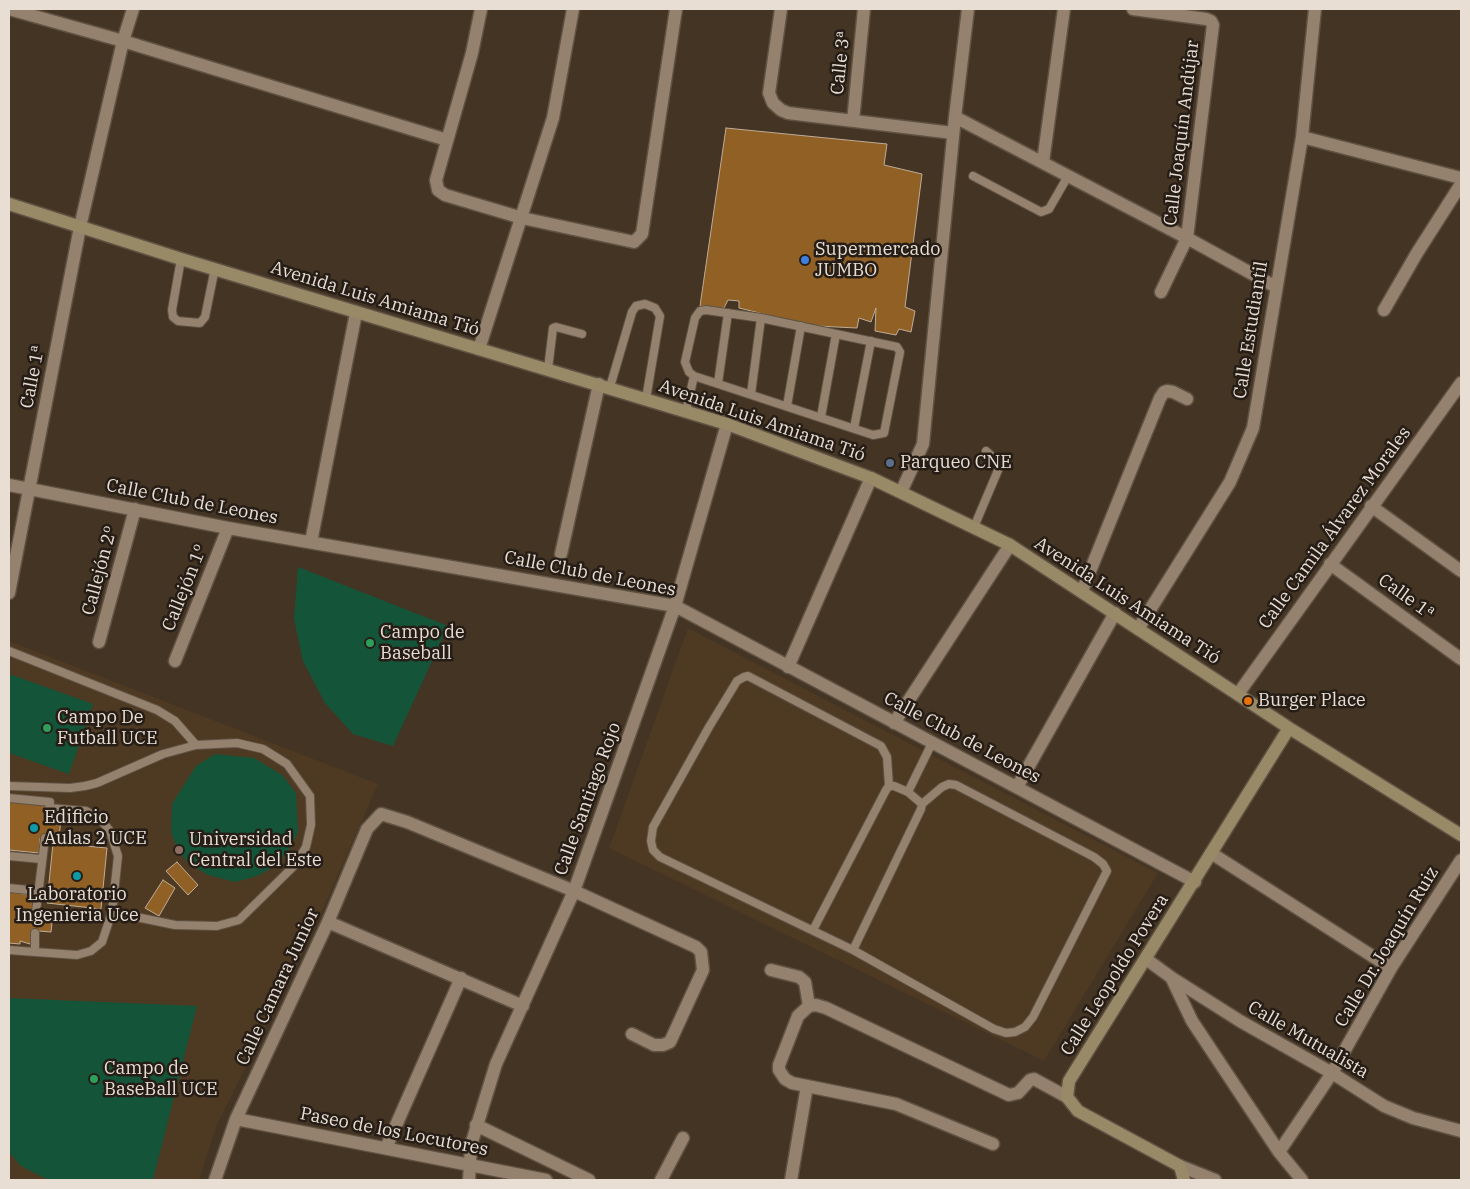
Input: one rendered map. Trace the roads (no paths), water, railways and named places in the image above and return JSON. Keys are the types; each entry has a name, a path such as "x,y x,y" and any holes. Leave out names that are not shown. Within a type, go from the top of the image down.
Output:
{"main road":[{"name":"Avenida Luis Amiama Tió","path":"9,204 356,313 727,424 871,478 1010,545 1289,728 1461,835"},
{"name":"Calle Leopoldo Povera","path":"1067,1097 1069,1081 1195,882 1289,728"},
{"path":"1067,1097 1078,1111 1180,1166 1184,1180"}],"street":[{"path":"9,9 123,41 447,140"},
{"name":"Calle 1ª","path":"9,593 80,227 123,41 133,9"},
{"path":"481,9 436,180 438,190 445,195 522,218 632,242 642,236 676,9"},
{"path":"479,349 554,118 573,9"},
{"path":"781,9 769,93 773,103 788,113 953,133"},
{"name":"Calle 3ª","path":"853,121 864,9"},
{"path":"901,492 923,444 953,133 968,9"},
{"path":"1042,162 1064,9"},
{"name":"Calle Joaquín Andújar","path":"1133,9 1206,19 1213,25 1187,238"},
{"name":"Calle Estudiantil","path":"1138,629 1230,482 1253,428 1302,137 1315,9"},
{"path":"955,117 1187,238 1276,287"},
{"path":"1302,137 1461,178"},
{"path":"1384,310 1416,252 1461,184"},
{"path":"1161,292 1187,238"},
{"path":"311,542 356,313"},
{"name":"Calle Camila Álvarez Morales","path":"1238,694 1461,383"},
{"path":"561,554 605,386"},
{"path":"1082,592 1160,398 1164,392 1173,392 1188,399"},
{"name":"Calle Santiago Rojo","path":"469,1180 471,1145 496,1064 574,891 675,606 727,424"},
{"path":"788,667 871,478"},
{"name":"Calle Club de Leones","path":"9,485 228,528 675,606 1195,882"},
{"path":"1371,506 1461,571"},
{"name":"Callejón 2º","path":"99,642 135,509"},
{"name":"Callejón 1º","path":"175,661 228,528"},
{"path":"894,723 1010,545"},
{"name":"Calle 1ª","path":"1330,564 1461,659"},
{"path":"1017,787 1115,613"},
{"name":"Calle Camara Junior","path":"215,1180 236,1119 328,922 367,830 382,814 406,822 574,891"},
{"path":"1211,853 1391,968"},
{"name":"Calle Dr. Joaquín Ruiz","path":"1278,1152 1332,1073 1391,968 1461,860"},
{"path":"574,891 696,947 701,952 703,970 670,1042 663,1045 654,1045 632,1034"},
{"path":"328,922 523,1006"},
{"name":"Calle Mutualista","path":"1146,959 1172,978 1240,1021 1332,1073 1384,1106 1413,1118 1460,1126"},
{"path":"771,970 799,977 805,982 808,1006"},
{"path":"386,1148 460,978"},
{"path":"1172,978 1192,1021 1278,1152 1302,1180"},
{"path":"993,1144 896,1104 807,1086 785,1079 779,1070 798,1016 808,1006 816,1005 826,1008 1009,1095 1018,1093 1034,1078 1067,1097"},
{"path":"791,1180 807,1086"},
{"name":"Paseo de los Locutores","path":"236,1119 546,1180"},
{"path":"476,1125 589,1180"},
{"path":"661,1180 683,1138"},
{"path":"1180,1166 1215,1180"}],"lane":[{"path":"973,176 1041,212 1049,209 1068,176"},
{"path":"182,259 172,310 172,316 178,321 200,323 205,317 215,268"},
{"path":"605,386 632,312 636,306 645,304 655,308 660,316 646,399"},
{"path":"700,311 761,318 894,345 900,349 887,428 879,435 854,428 694,376 689,372 686,362 695,318 700,311"},
{"path":"718,383 728,313"},
{"path":"750,394 761,318"},
{"path":"787,406 801,326"},
{"path":"548,369 553,328 556,327 582,334"},
{"path":"821,417 836,334"},
{"path":"854,428 871,340"},
{"path":"686,411 694,376"},
{"path":"974,527 999,468 997,461 986,451"},
{"path":"9,651 157,710 175,721 196,745"},
{"path":"813,930 889,786 885,751 876,742 748,676 744,677 737,681 709,727 653,827 651,841 653,850 660,857 853,950 994,1029 1006,1033 1015,1032 1025,1027 1033,1017 1107,871 1103,864 1094,857 956,784 949,784 942,787 922,804 853,950"},
{"path":"9,786 70,788 85,786 97,783 163,754 196,745 237,743 264,750 287,764 310,796 311,826 306,847 294,865 239,920 217,926 175,925 112,912"},
{"path":"908,792 932,743"},
{"path":"889,786 908,792 922,804"},
{"path":"9,798 50,802 48,816"},
{"path":"9,950 77,956 91,951 102,942 112,912 118,856 115,841 110,831 101,820 86,811 49,808"},
{"path":"36,912 45,838"},
{"path":"9,856 42,859"},
{"path":"9,888 38,891"},
{"path":"35,933 35,952"}],"place":[{"name":"Supermercado JUMBO","path":"805,260"},
{"name":"Parqueo CNE","path":"890,463"},
{"name":"Campo de Baseball","path":"370,643"},
{"name":"Burger Place","path":"1248,701"},
{"name":"Campo De Futball UCE","path":"47,728"},
{"name":"Edificio Aulas 2 UCE","path":"34,828"},
{"name":"Universidad Central del Este","path":"179,850"},
{"name":"Laboratorio Ingenieria Uce","path":"77,876"},
{"name":"Campo de BaseBall UCE","path":"94,1079"}]}
